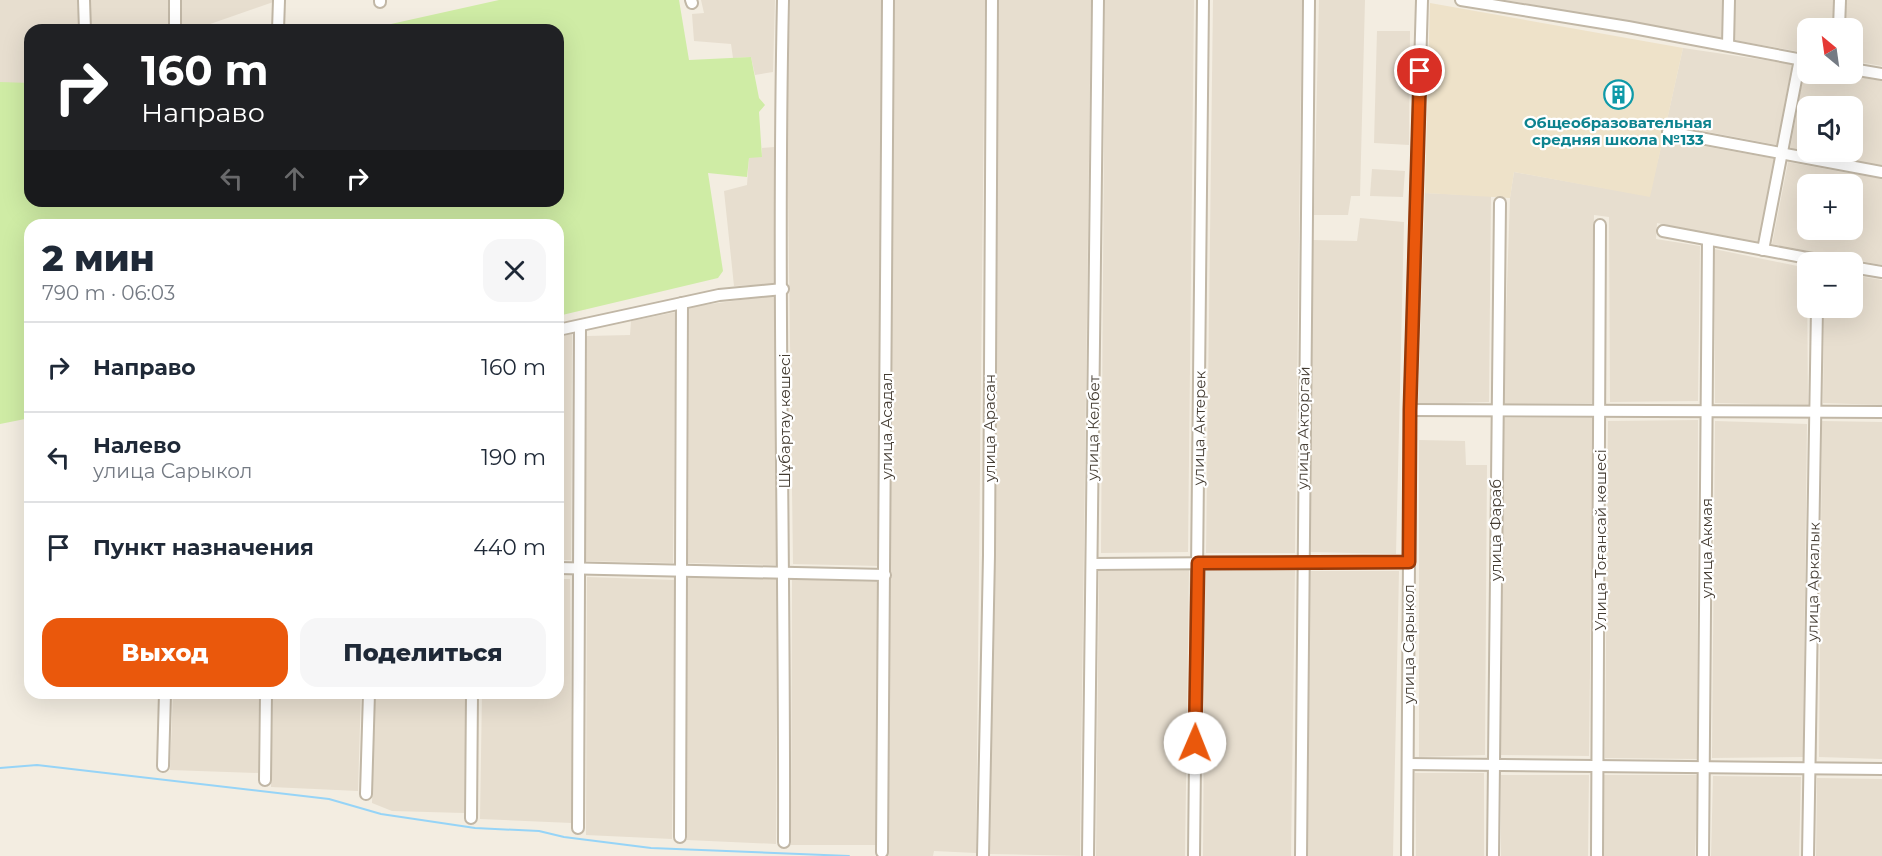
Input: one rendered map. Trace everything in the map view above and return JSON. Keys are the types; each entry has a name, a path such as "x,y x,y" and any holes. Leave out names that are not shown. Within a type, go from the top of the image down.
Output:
{"street":[{"path":"84,0 85,24"},
{"path":"175,24 176,0"},
{"path":"278,24 279,0"},
{"name":"Шұбартау көшесі","path":"783,0 780,147 785,572 784,842"},
{"name":"улица Асадал","path":"882,852 888,0"},
{"name":"улица Арасан","path":"983,856 989,543 992,0"},
{"name":"улица Келбет","path":"1088,856 1098,0"},
{"name":"улица Актерек","path":"1194,856 1203,0"},
{"name":"улица Акторгай","path":"1300,856 1309,0"},
{"name":"улица Сарыкол","path":"1407,856 1410,410 1422,0"},
{"path":"1461,0 1524,5 1797,59"},
{"path":"1728,45 1729,0"},
{"path":"1839,18 1840,0"},
{"path":"1863,71 1882,74"},
{"path":"1763,250 1799,84"},
{"path":"1668,132 1882,172"},
{"name":"улица Фараб","path":"1493,856 1500,204"},
{"name":"Улица Тоғансай көшесі","path":"1597,856 1601,411 1600,225"},
{"path":"1663,231 1797,257"},
{"name":"улица Акмая","path":"1703,856 1708,240"},
{"path":"1863,269 1882,272"},
{"path":"564,329 719,295 783,290"},
{"path":"680,837 682,303"},
{"name":"улица Аркалык","path":"1808,856 1817,318"},
{"path":"578,828 580,326"},
{"path":"1410,410 1882,412"},
{"path":"1092,564 1409,562"},
{"path":"564,568 885,575"},
{"path":"163,766 165,699"},
{"path":"265,780 266,699"},
{"path":"366,794 369,699"},
{"path":"471,818 472,699"},
{"path":"1407,764 1882,769"}],"shaded area":[{"path":"0,0 279,0 210,24 24,24 24,89 0,98"},
{"path":"701,0 775,0 773,72 755,75 751,57 733,58 731,44 694,41 692,14 704,13"},
{"path":"790,0 882,0 880,566 793,564 787,117"},
{"path":"894,0 985,0 976,853 934,851 933,856 888,856"},
{"path":"998,0 1091,0 1080,856 990,854"},
{"path":"1105,0 1194,0 1188,552 1101,553"},
{"path":"1213,0 1302,0 1295,553 1206,553"},
{"path":"1319,0 1365,0 1360,196 1351,196 1348,215 1314,215"},
{"path":"1505,0 1882,0 1882,66 1863,63 1863,18 1797,18 1797,51"},
{"path":"1430,3 1683,48 1650,197 1514,172 1510,198 1425,193"},
{"path":"1377,31 1410,31 1409,145 1374,143"},
{"path":"1683,48 1792,64 1777,145 1666,124"},
{"path":"1863,78 1882,81 1882,166 1860,162 1863,162 1863,96 1800,96 1802,84 1863,84"},
{"path":"1797,110 1797,150 1790,149"},
{"path":"1663,139 1776,159 1758,243 1657,223 1656,239 1700,246 1698,401 1610,402 1609,217 1594,215 1592,403 1503,404 1510,198 1514,172 1649,196"},
{"path":"774,147 777,284 734,286 724,191 747,185 749,157 762,157 762,148"},
{"path":"1788,162 1854,174 1797,174 1797,240 1863,240 1863,176 1882,179 1882,265 1863,261 1863,252 1814,252 1772,244"},
{"path":"1372,169 1405,171 1403,197 1370,196"},
{"path":"1425,193 1491,196 1489,402 1418,404"},
{"path":"1360,218 1404,222 1396,554 1309,552 1313,240 1357,241"},
{"path":"1714,249 1797,266 1797,318 1807,318 1808,405 1715,403"},
{"path":"1863,277 1882,280 1882,405 1823,403 1824,318 1863,318"},
{"path":"776,295 777,565 688,563 689,307"},
{"path":"676,312 673,563 585,561 587,336 630,335 631,321"},
{"path":"572,334 571,560 564,560 564,336"},
{"path":"1503,418 1593,418 1589,756 1500,755"},
{"path":"1698,420 1697,759 1605,758 1608,421"},
{"path":"1715,421 1807,424 1803,757 1712,758"},
{"path":"1822,421 1882,422 1882,759 1819,757"},
{"path":"1419,440 1465,441 1466,465 1487,465 1485,755 1419,757"},
{"path":"1189,570 1185,856 1096,856 1099,571"},
{"path":"1205,570 1295,570 1291,856 1203,856"},
{"path":"1309,571 1399,571 1393,856 1307,856"},
{"path":"587,577 675,580 672,839 586,835"},
{"path":"687,577 777,578 776,844 687,840"},
{"path":"564,579 570,579 572,823 480,819 482,699 564,699"},
{"path":"792,579 879,582 876,845 791,845"},
{"path":"173,699 259,699 258,773 170,770"},
{"path":"273,699 361,699 358,791 271,787"},
{"path":"375,699 466,699 464,813 392,811 372,803"},
{"path":"1415,773 1484,773 1484,856 1416,856"},
{"path":"1501,775 1589,775 1588,856 1501,856"},
{"path":"1604,775 1698,775 1695,856 1604,856"},
{"path":"1713,776 1801,777 1799,856 1711,856"},
{"path":"1817,778 1882,779 1882,856 1816,856"}],"green space":[{"path":"499,0 679,0 689,60 751,57 759,98 765,105 759,112 762,157 749,158 747,177 708,173 723,271 718,278 564,315 564,219 24,219 24,419 0,424 0,82 24,83 24,207 564,207 564,24 391,24"}],"waterway":[{"path":"0,768 37,765 329,799 381,814 475,828 539,831 564,837 651,848 849,856"}],"place":[{"name":"Общеобразовательная средняя школа №133","path":"1618,95"}],"route":[{"path":"1195,743 1198,563 1409,562 1410,410 1420,71"}]}
